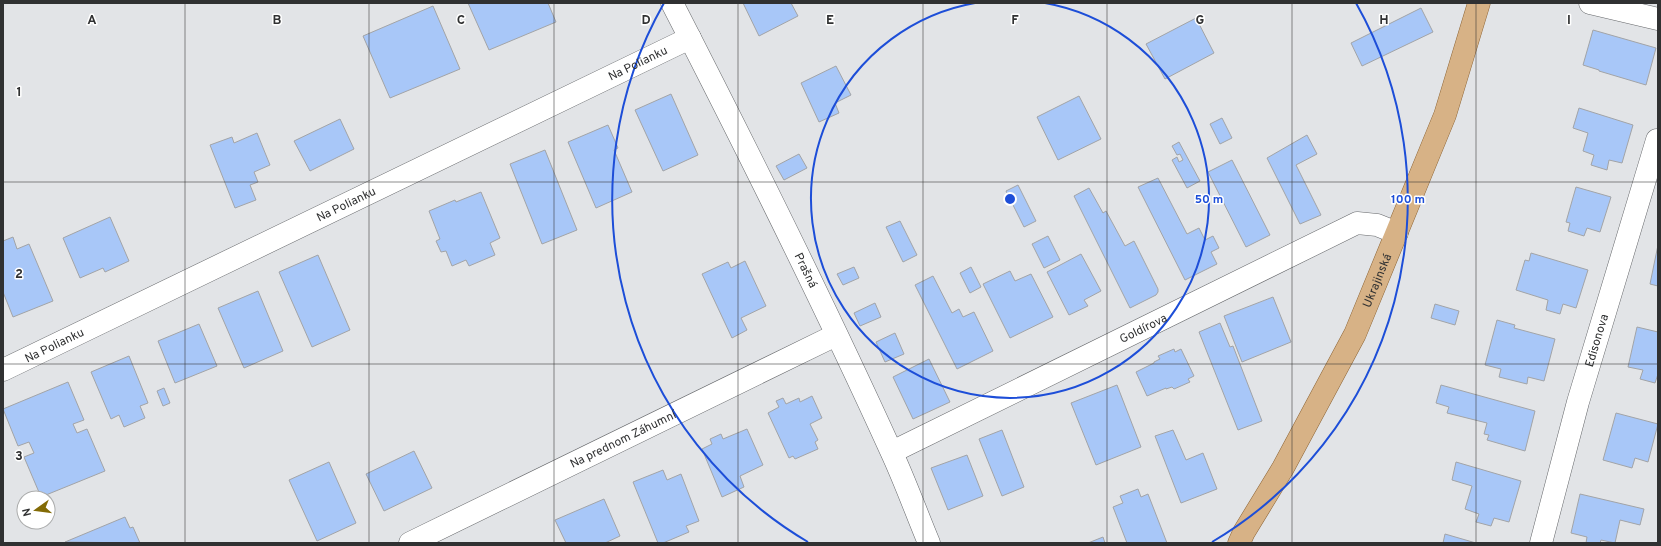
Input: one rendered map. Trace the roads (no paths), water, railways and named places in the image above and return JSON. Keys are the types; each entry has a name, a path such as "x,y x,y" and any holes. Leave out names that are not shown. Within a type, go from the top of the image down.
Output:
{"main road":[{"name":"Ukrajinská","path":"1239,543 1244,532 1283,468 1355,334 1445,115 1479,3"}],"street":[{"name":"Prašná","path":"672,3 769,196 892,452 929,543"},
{"path":"1590,3 1658,19"},
{"name":"Na Polianku","path":"3,370 690,38"},
{"name":"Edisonova","path":"1542,543 1578,402 1657,140"},
{"name":"Goldírova","path":"892,452 1357,223 1377,225 1397,233"},
{"name":"Na prednom Záhumní","path":"410,543 836,335"}]}
